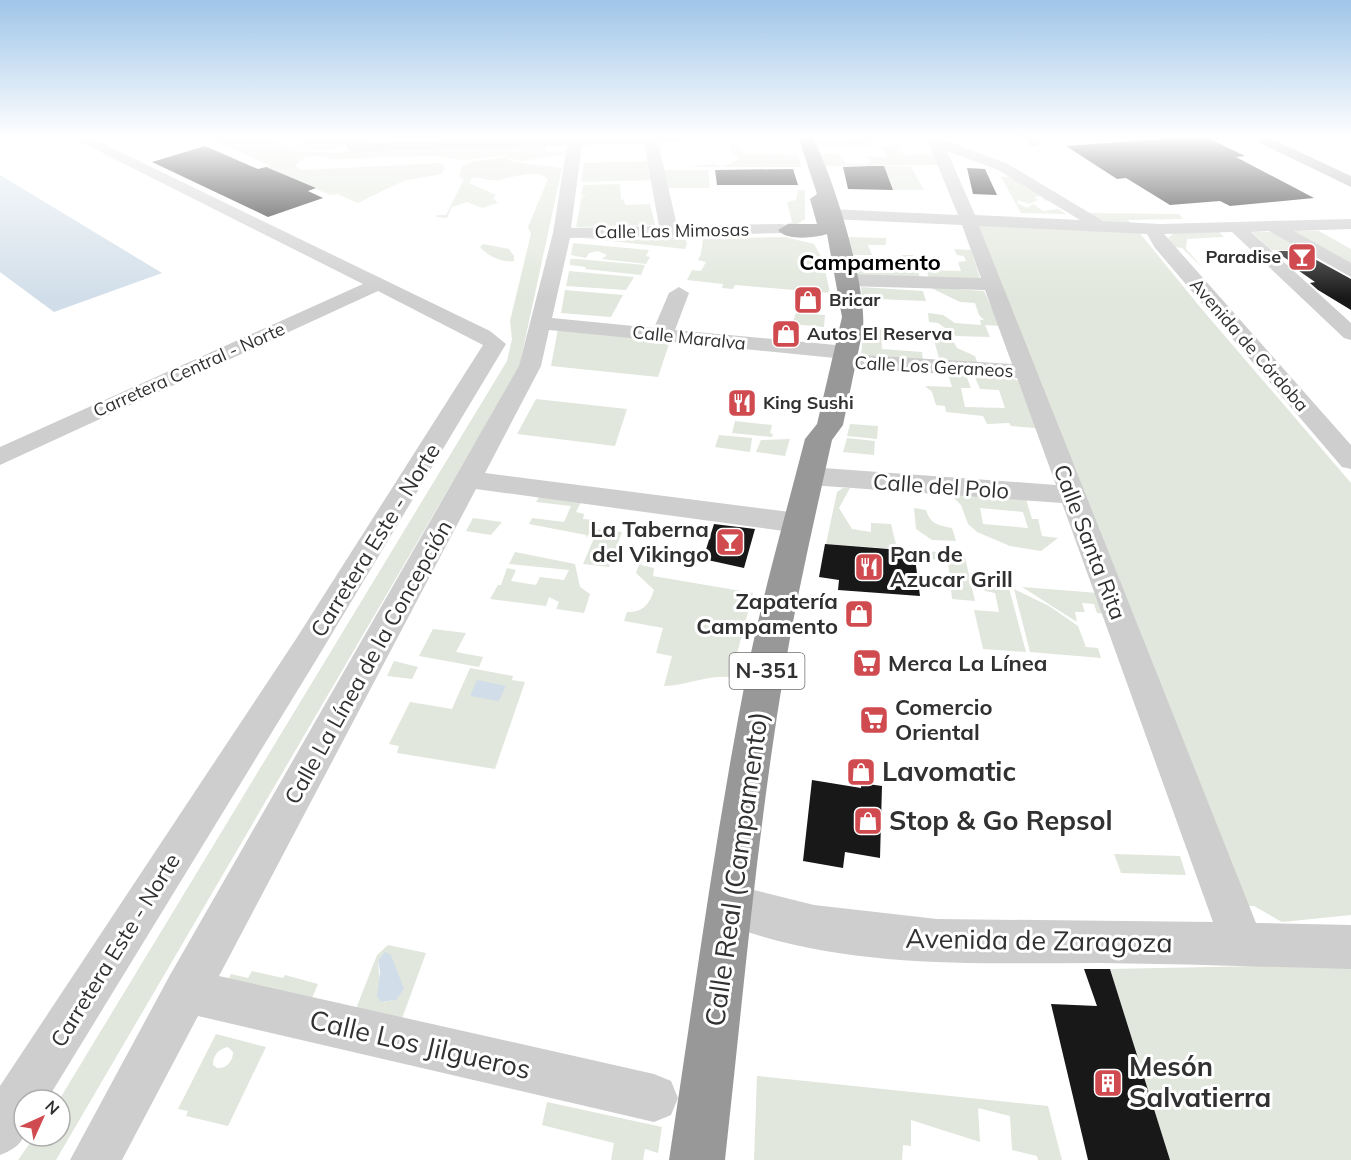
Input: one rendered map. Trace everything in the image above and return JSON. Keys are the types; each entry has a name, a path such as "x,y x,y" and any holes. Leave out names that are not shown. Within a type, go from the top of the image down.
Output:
{"highway":[{"name":"Calle Real (Campamento)","path":"698,1160 730,905 779,602 819,439 817,427 853,316 847,280 813,190"},
{"name":"Calle Real (Campamento)","path":"820,190 829,259 840,314 840,357"},
{"path":"786,229 810,222 813,217 811,203 814,198"},
{"path":"786,229 826,222"},
{"path":"786,229 814,237 829,259"}],"street":[{"name":"Carretera Este - Norte","path":"0,1130 495,348 494,342 483,335 186,190"},
{"name":"Calle La Línea de la Concepción","path":"95,1160 186,991 470,480 530,366 562,233 568,190"},
{"path":"661,190 669,231"},
{"name":"Calle Santa Rita","path":"956,190 1243,944"},
{"path":"1042,190 1098,224"},
{"path":"826,222 967,220 1098,224 1160,229 1351,224"},
{"path":"1271,225 1351,271"},
{"path":"1235,226 1351,334"},
{"name":"Calle Las Mimosas","path":"562,233 786,229"},
{"name":"Avenida de Córdoba","path":"1160,229 1155,233 1161,244 1351,461"},
{"path":"847,280 992,284"},
{"name":"Carretera Central - Norte","path":"0,457 378,284"},
{"path":"662,335 679,293"},
{"name":"Calle Maralva","path":"541,323 840,357"},
{"name":"Calle Los Geraneos","path":"840,357 1025,372"},
{"name":"Calle del Polo","path":"810,476 1072,495"},
{"path":"470,480 798,523"},
{"name":"Avenida de Zaragoza","path":"730,905 830,931 947,943 1351,946"},
{"name":"Calle Los Jilgueros","path":"186,991 654,1098"}],"shaded area":[{"path":"0,190 25,190 162,273 54,312 0,272"},
{"path":"319,190 384,190 358,203 337,194 330,195"},
{"path":"458,190 485,190 496,195 493,198 498,203 482,208 467,202 452,207 447,218 436,217 446,215"},
{"path":"543,190 557,190 519,368 72,1133 72,1088 66,1088 507,361 512,339 510,321 531,234 528,227"},
{"path":"582,190 620,190 621,199 624,200 625,205 650,204 655,225 576,227 582,196 590,195 581,195"},
{"path":"798,190 805,190 805,219 796,225 782,226 792,222 787,202 796,200"},
{"path":"1008,190 1036,190 1052,200 1046,201 1040,196 1034,197 1038,200 1029,204 1018,200 1017,203 1027,208 1033,204 1043,211 1058,209 1066,214 1021,213"},
{"path":"1086,213 1179,214 1183,219 1128,220 1132,224 1120,224"},
{"path":"967,220 1134,226 1200,307 1351,483 1351,915 1282,922 1254,906 1228,905"},
{"path":"1289,231 1319,231 1351,249 1351,267"},
{"path":"1219,232 1224,237 1187,239 1186,249 1204,269 1182,248 1174,247 1168,238 1174,233"},
{"path":"1252,232 1279,232 1312,251 1271,250"},
{"path":"683,235 687,243 685,249 574,237 620,236 621,240 656,239 656,236"},
{"path":"785,237 814,244 823,260 830,293 735,285 733,289 722,288 723,284 687,280 692,270 701,271 706,262 698,260 703,239"},
{"path":"846,237 886,238 886,245 868,245 872,255 852,255"},
{"path":"573,243 649,250 646,256 650,257 646,264 602,259 607,255 598,251 589,253 586,258 571,255"},
{"path":"483,244 509,249 514,256 514,261 500,260 491,256 480,247"},
{"path":"954,249 971,250 980,278 929,278 926,270 961,271 958,262 966,261 964,256 957,255"},
{"path":"902,255 913,255 920,278 858,276 856,268 905,270"},
{"path":"570,259 645,265 641,275 585,269 586,267 570,265"},
{"path":"569,271 634,277 626,290 566,286"},
{"path":"861,287 923,291 926,301 878,299 877,307 863,306"},
{"path":"929,287 984,291 1000,326 985,325 990,337 956,336 938,323 929,322 928,313 943,315 955,323 981,325 980,320 984,320 979,315 975,303 960,302"},
{"path":"565,290 623,295 611,317 561,313"},
{"path":"796,313 825,315 824,327 792,324"},
{"path":"864,328 886,330 881,332 882,349 922,352 923,362 861,355"},
{"path":"558,329 670,341 658,377 551,366"},
{"path":"931,329 947,334 957,348 975,356 978,365 940,362"},
{"path":"948,374 966,375 971,388 961,388 965,407 1005,408 999,390 980,389 974,375 1008,376 1018,381 1036,428 1011,426 1009,423 987,424 983,416 946,412 945,406 936,405 932,392 925,386 952,387"},
{"path":"536,399 627,409 615,446 517,434"},
{"path":"735,421 772,425 770,433 773,434 772,437 732,433"},
{"path":"850,424 878,426 877,439 847,436"},
{"path":"719,435 752,438 750,452 715,447"},
{"path":"847,438 875,441 874,455 843,452"},
{"path":"790,439 785,456 756,452 761,440"},
{"path":"843,488 850,488 839,508 852,529 871,532 871,523 891,524 897,549 826,544 837,492"},
{"path":"951,495 1026,499 1032,519 1038,519 1042,536 1058,538 1041,551 1010,546 977,532 968,524 961,505","holes":["980,508 1023,512 1028,528 983,524"]},
{"path":"539,497 581,502 576,512 584,514 583,519 594,520 595,525 586,538 586,535 529,524 532,518 564,522 571,506 536,502"},
{"path":"914,508 926,510 930,519 936,524 952,528 956,541 932,540 916,529"},
{"path":"473,518 502,522 491,535 466,531"},
{"path":"598,529 622,532 609,567 583,564"},
{"path":"915,551 964,553 975,601 952,599 948,562 915,556"},
{"path":"515,552 575,564 580,587 590,594 584,613 556,609 559,602 549,597 546,606 490,599 498,585 501,585 507,568 516,570 511,581 536,585 540,577 564,580 569,570 509,564"},
{"path":"642,556 644,557 641,565 654,568 653,576 753,593 734,665 734,678 716,677 664,686 672,656 656,653 663,628 624,621 627,612 645,607 654,590 636,573"},
{"path":"983,586 1009,588 1026,652 983,649 974,610 999,612 995,593 985,591"},
{"path":"1022,587 1098,593 1107,614 1097,613 1094,604 1082,603 1085,612 1075,612 1077,622"},
{"path":"1014,589 1049,606 1078,626 1086,647 1098,648 1101,658 1030,652"},
{"path":"433,629 466,633 456,652 483,657 479,667 419,656"},
{"path":"394,661 418,667 412,679 387,676"},
{"path":"470,668 513,676 512,680 525,682 495,769 397,753 399,746 389,744 410,702 452,709"},
{"path":"477,680 506,686 499,701 470,696"},
{"path":"1114,854 1180,856 1186,875 1121,873"},
{"path":"388,945 426,953 400,1024 354,1014 377,955","holes":["385,953 396,970 398,985 396,1000 381,1002 378,960"]},
{"path":"385,952 391,955 404,989 396,1000 381,1002 377,996 380,972 378,960"},
{"path":"1351,964 1351,1160 1170,1160 1110,969"},
{"path":"252,971 283,978 285,975 318,984 310,1003 226,984 231,974 248,978"},
{"path":"216,1034 266,1047 228,1126 186,1116 188,1111 178,1109","holes":["228,1047 233,1052 231,1061 226,1066 217,1068 213,1065 215,1055 221,1049"]},
{"path":"757,1076 1048,1106 1062,1160 1038,1160 1037,1156 1012,1150 1010,1116 978,1108 980,1142 911,1120 911,1146 903,1145 902,1160 754,1160"},
{"path":"547,1102 662,1127 658,1153 645,1149 643,1160 611,1160 614,1143 542,1125"},
{"path":"26,1148 63,1148 56,1160 18,1160"}],"building":[{"path":"211,190 310,190 308,191 323,198 268,217"},
{"path":"972,190 995,190 997,195 973,194"},
{"path":"1146,190 1299,190 1314,198 1230,206 1220,201 1170,205"},
{"path":"1275,251 1300,251 1351,279 1351,310 1318,290 1310,283 1315,282"},
{"name":"La Taberna del Vikingo","path":"714,524 755,529 744,568 703,559"},
{"name":"Pan de Azucar Grill","path":"825,544 914,551 920,596 838,590 839,580 819,577"},
{"path":"812,780 861,788 861,783 882,786 880,858 845,852 843,868 803,861"},
{"name":"Mesón Salvatierra","path":"1084,969 1110,969 1170,1160 1088,1160 1051,1004 1097,1006"}],"place":[{"name":"Paradise","path":"1302,257"},
{"name":"Bricar","path":"808,300"},
{"name":"Autos El Reserva","path":"786,334"},
{"name":"King Sushi","path":"742,403"},
{"name":"La Taberna del Vikingo","path":"730,542"},
{"name":"Pan de Azucar Grill","path":"869,567"},
{"name":"Zapatería Campamento","path":"859,614"},
{"name":"Merca La Línea","path":"867,663"},
{"name":"Comercio Oriental","path":"874,720"},
{"name":"Lavomatic","path":"861,772"},
{"name":"Stop & Go Repsol","path":"868,821"},
{"name":"Mesón Salvatierra","path":"1108,1083"}],"district":[{"name":"Campamento","path":"870,262"}]}
